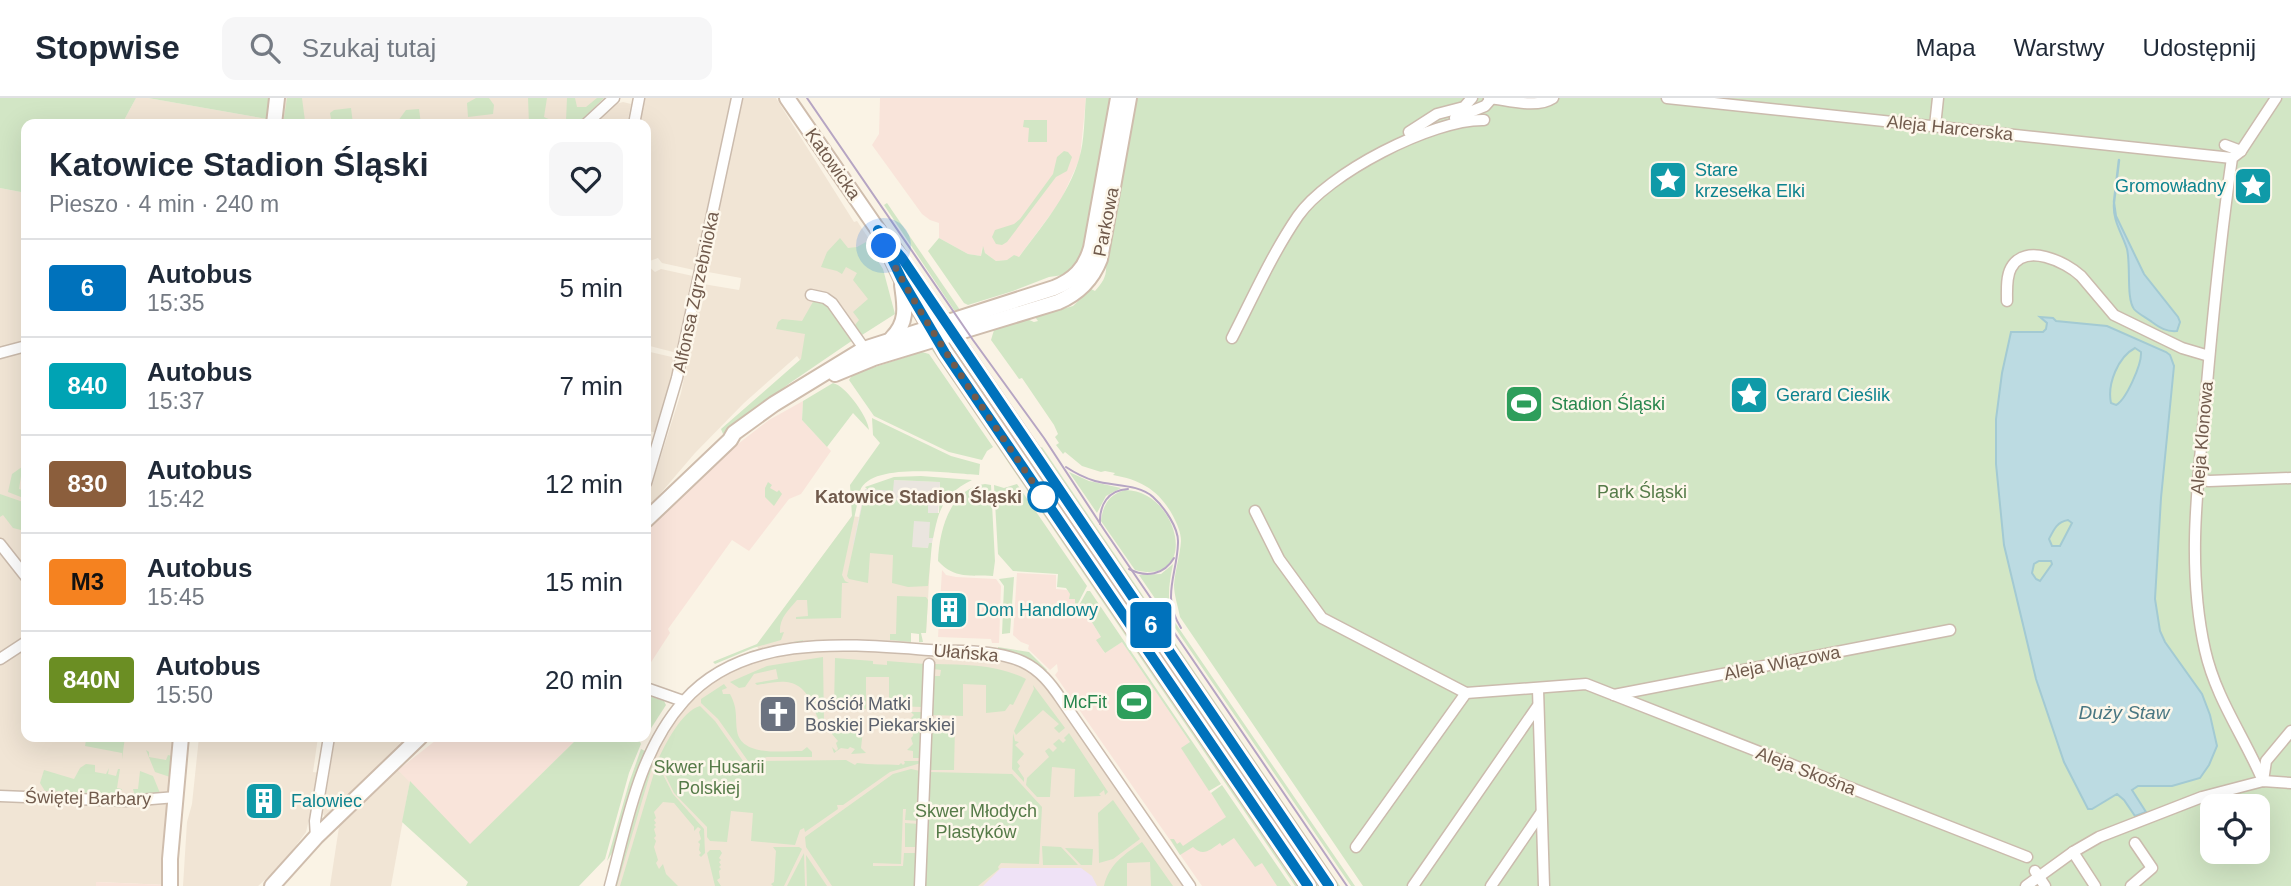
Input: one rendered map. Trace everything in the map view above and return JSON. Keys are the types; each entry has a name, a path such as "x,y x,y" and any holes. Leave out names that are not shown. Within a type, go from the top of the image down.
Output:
{"main road":[{"path":"275,119 278,98"},
{"name":"Katowicka","path":"787,98 878,230 902,258 941,330 945,353 1308,886"},
{"name":"Parkowa","path":"941,330 1054,288 1070,281 1081,270 1091,248 1118,98"},
{"name":"Parkowa","path":"941,330 987,325 1062,300 1082,288 1092,276 1100,259 1129,98"},
{"name":"Katowicka","path":"878,230 902,280 978,372 1329,886"},
{"path":"651,515 730,440 890,339 900,329 905,317 902,280"},
{"path":"978,372 972,345 978,332 987,325"},
{"path":"890,339 941,330"},
{"path":"862,356 941,330"},
{"path":"1044,499 1059,489"},
{"path":"170,886 181,742"},
{"path":"272,886 316,837 416,742"},
{"path":"1248,799 1264,790"},
{"path":"172,844 176,859 176,886"}],"street":[{"path":"591,119 614,98"},
{"path":"635,119 639,98"},
{"name":"Alfonsa Zgrzebnioka","path":"651,466 677,378 737,98"},
{"path":"1420,126 1437,114 1464,107 1472,98"},
{"path":"1409,132 1420,126 1465,116 1485,106 1491,98 1537,103 1553,98"},
{"name":"Aleja Harcerska","path":"1667,98 2232,158"},
{"path":"1935,126 1938,98"},
{"path":"2232,158 2241,151 2276,98"},
{"path":"1232,338 1268,268 1299,216 1318,195 1369,160 1411,137 1458,123 1484,120"},
{"path":"2225,145 2241,151"},
{"name":"Aleja Klonowa","path":"2232,158 2197,479 2194,551 2204,649 2221,701 2253,757 2263,781"},
{"path":"2007,301 2008,276 2014,263 2028,256 2051,259 2074,270 2114,315 2182,348 2209,356"},
{"path":"811,295 825,298 832,303 862,356"},
{"path":"0,353 21,347"},
{"path":"2197,479 2209,481 2291,478"},
{"path":"1255,511 1279,559 1322,618 1466,693 1538,689 1544,886"},
{"path":"0,544 21,571"},
{"name":"Aleja Wiązowa","path":"1613,695 1950,630"},
{"path":"0,659 21,645"},
{"name":"Ułańska","path":"610,886 648,756 683,701 703,683 757,656 785,649 846,645 975,652 1016,659 1038,671 1056,692 1190,886"},
{"path":"920,886 929,664"},
{"name":"Aleja Skośna","path":"1538,689 1586,684 2027,857"},
{"path":"651,690 683,701"},
{"path":"1353,849 1466,693"},
{"path":"1413,886 1537,707"},
{"path":"2263,781 2266,761 2291,731"},
{"path":"316,837 315,821 328,742"},
{"path":"2026,886 2040,878 2059,858 2073,852 2083,842 2202,797 2263,781 2291,783"},
{"name":"Świętej Barbary","path":"0,796 127,801 176,797"},
{"path":"1490,886 1541,813"},
{"path":"2131,886 2152,868 2135,844"},
{"path":"2073,852 2095,886"}],"shaded area":[{"path":"136,98 148,98 267,119 125,119"},
{"path":"286,98 604,98 582,119 283,119"},
{"path":"645,98 732,98 694,270 662,263 658,258 651,261 651,119 641,119"},
{"path":"742,98 776,98 854,222 857,221 871,242 880,320 804,366 797,356 744,403 695,453 651,504 651,487 681,393 703,284 739,290 740,286 741,278 708,272 727,163"},
{"path":"880,98 1086,98 1077,165 1060,202 1018,258 1014,255 1008,260 996,261 985,253 982,247 981,256 968,254 939,238 939,223 922,214 872,145 879,134"},
{"path":"616,104 631,104 628,119 600,119"},
{"path":"0,188 21,192 21,342 0,348"},
{"path":"651,268 655,272 661,269 693,276 677,353 651,346"},
{"path":"21,351 21,742 175,742 170,792 167,794 140,798 0,793 0,357"},
{"path":"651,352 676,358 656,433 651,432"},
{"path":"803,401 802,420 831,451 801,494 789,499 749,551 732,540 668,629 670,633 651,662 651,525 725,454 769,420"},
{"path":"893,480 940,482 938,514 931,548 853,544 865,489 893,490"},
{"path":"852,516 859,517 854,544 931,548 926,633 911,633 911,646 759,653 757,645"},
{"path":"942,570 946,575 956,577 996,579 1001,586 999,643 992,643 991,639 938,637"},
{"path":"1017,573 1056,575 1056,589 1067,590 1075,599 1075,615 1085,611 1101,637 1104,653 1122,642 1190,742 1182,749 1226,816 1291,886 1202,886 1055,675 1058,671 1057,664 1050,670 1028,649 1029,645 1013,635"},
{"path":"828,648 978,655 1019,663 1039,676 1187,886 613,886 647,764 672,720 705,685 730,670 756,659"},
{"path":"198,742 317,742 313,772 320,773 306,832 281,866 258,886 183,886 187,822 192,804"},
{"path":"334,742 405,742 325,817 323,814"},
{"path":"434,742 574,742 470,845 398,770"},
{"path":"398,770 410,781 391,886 330,886 339,827"},
{"path":"0,799 167,804 168,885 97,882 96,886 0,886"},
{"path":"1001,868 1081,868 1092,876 1097,886 983,886"},
{"path":"96,882 168,885 168,886 96,886"}],"green space":[{"path":"0,98 136,98 125,119 21,119 21,192 0,188"},
{"path":"148,98 271,98 267,119"},
{"path":"287,98 302,98 305,119 284,119"},
{"path":"476,98 489,98 494,105 493,114 468,117 467,103"},
{"path":"528,98 547,98 544,117 548,119 529,119"},
{"path":"567,98 575,98 577,107 586,107 597,98 604,98 582,119 566,119"},
{"path":"1086,98 1110,98 1080,261 1063,275 1049,277 968,305 964,303 928,251 939,238 968,254 981,256 983,246 985,253 996,261 1007,260 1014,255 1019,257 1054,210 1074,173 1082,144"},
{"name":"Park Śląski","path":"1136,98 2291,98 2291,886 1363,886 1180,617 1174,585 1181,538 1168,507 1141,483 1113,475 1115,473 1082,466 1065,452 1063,454 1056,445 1059,443 1055,437 1058,434 1054,425 1022,378 1019,379 991,340 994,330 1027,319 1038,321 1035,317 1073,306 1091,289 1095,291 1105,275"},
{"path":"351,108 352,119 331,119 330,113"},
{"path":"419,109 420,119 399,119 406,110"},
{"path":"1024,120 1047,120 1047,142 1028,142 1029,128 1023,127"},
{"path":"1064,151 1072,157 1067,171 1056,177 1007,242 996,244 992,237 995,230 1014,224 1020,219 1053,174 1057,157"},
{"path":"887,203 960,310 954,310 884,205"},
{"path":"840,238 848,248 866,242 883,269 895,314 862,335 855,325 859,320 853,312 868,299 853,280 857,273 846,267 842,274 821,267 827,252"},
{"path":"814,300 832,310 853,340 723,434 721,429 801,359 805,334 776,329 782,319 802,321"},
{"path":"950,344 1023,446 1017,450 947,345"},
{"path":"932,350 936,351 1303,886 1295,886"},
{"path":"922,352 929,354 993,447 982,460 949,452 874,416 849,380 853,374"},
{"path":"833,383 856,403 869,430 853,413 827,447 802,420 803,401"},
{"path":"872,418 951,456 980,464 979,475 896,472 867,482 860,491 842,575 849,583 842,583 841,618 796,619 808,616 807,600 797,600 783,619 780,633 784,632 781,640 715,664 713,662 757,644 852,516 850,485 880,443 873,435"},
{"path":"1042,447 1340,886 1335,886 1037,450"},
{"path":"21,468 21,497 8,492 12,474"},
{"path":"1069,472 1089,481 1121,488 1106,496 1097,513"},
{"path":"894,477 972,480 955,491 944,503 933,538 929,538 930,522 914,521 912,547 928,548 929,543 932,543 928,586 908,587 892,583 893,555 870,553 868,583 849,579 847,576 864,497 892,496 893,500 932,502 928,504 928,513 939,513 940,482 894,480 893,491 865,487"},
{"path":"768,482 772,485 770,488 777,492 779,490 782,494 774,506 765,497"},
{"path":"1017,484 1087,586 1075,609 1075,599 1069,599 1070,594 1066,588 1057,587 1058,574 1013,571 998,554 994,485 1004,488"},
{"path":"991,485 995,561 993,576 970,576 950,571 938,561 944,525 955,502 963,494 973,487"},
{"path":"1125,490 1144,494 1159,505 1169,520 1175,536 1175,552 1169,565 1156,571 1135,570 1101,521 1108,501"},
{"path":"0,494 21,501 21,530 13,528 3,515 0,517"},
{"path":"1058,503 1255,788 1252,791 1056,505"},
{"path":"1173,564 1169,599 1174,621 1355,886 1351,886 1139,575 1161,574"},
{"path":"1014,577 1010,633 1002,634 1004,586 999,579"},
{"path":"1087,591 1090,591 1221,784 1209,791 1181,748 1190,742 1122,642 1105,653 1096,640 1101,637 1085,611 1077,615 1077,609"},
{"path":"897,596 926,597 928,600 926,633 921,633 923,642 919,642 919,634 911,633 911,642 890,640 890,634 896,634"},
{"path":"803,640 802,643 753,652 720,668 716,667 751,651"},
{"path":"998,647 1029,652 1047,670 1045,672 998,650"},
{"path":"823,657 824,723 821,724 807,694 795,684 755,683 778,679 776,669 754,674 745,687 739,688 730,682 767,666"},
{"path":"835,658 887,665 887,661 925,664 923,707 889,706 889,677 866,677 866,709 836,710"},
{"path":"934,664 992,668 1026,679 1013,705 1010,704 1005,711 986,713 986,685 963,684 963,716 931,715 933,676 940,676 941,670 933,669"},
{"name":"Skwer Husarii Polskiej","path":"724,684 727,688 722,690 723,694 730,694 733,699 737,731 746,745 774,752 802,751 807,747 812,752 812,757 767,757 754,761 846,760 855,765 903,765 904,761 921,763 890,772 843,805 837,805 838,809 805,832 804,828 800,830 795,845 751,841 753,813 731,811 727,842 710,841 707,827 674,793 658,760 681,721 700,706 715,721 743,761 748,761 718,719 701,703 701,699"},
{"path":"1033,685 1065,728 1059,733 1054,728 1059,724 1043,710 1016,735 1014,731 1034,689"},
{"path":"651,697 664,701 666,705 651,728"},
{"path":"911,712 923,712 921,758 913,758 913,751 907,750 913,744 911,718 914,715"},
{"path":"834,719 858,719 862,723 861,748 866,753 851,754 855,749 850,747 841,748 834,753 832,747 836,751 838,741 832,734 832,728 836,733 838,726"},
{"path":"931,725 955,727 954,770 929,770"},
{"path":"1013,733 1015,741 1019,742 1015,745 1024,754 1017,762 1024,782 1012,769"},
{"path":"1069,733 1108,792 1105,795 1104,790 1099,794 1101,796 1074,797 1075,769 1052,767 1050,797 1037,797 1026,785 1027,778 1049,757 1045,751 1049,748 1053,752 1057,748 1053,744 1059,739 1063,743"},
{"path":"86,742 124,742 122,759 122,753 85,746"},
{"path":"574,742 640,742 605,859 579,886 466,886 468,882 402,822 410,781 470,844"},
{"path":"641,749 645,751 615,848 607,861 629,783"},
{"path":"146,750 149,757 166,760 168,755 172,756 170,777 155,772"},
{"path":"653,756 655,757 617,886 614,886"},
{"path":"657,763 673,794 704,829 705,853 701,857 699,855 701,829 698,827 694,831 694,827 674,803 663,802 654,812 654,847 658,860 656,863 659,869 663,864 666,874 678,886 620,886"},
{"path":"86,764 95,765 95,772 106,774 109,768 108,774 116,776 120,769 117,788 122,789 119,794 45,791 40,783 44,770 74,779 80,768"},
{"path":"911,769 920,771 919,821 905,820 906,809 903,809 901,864 873,863 873,866 903,866 904,853 917,853 916,886 832,886 806,847 805,837 893,774"},
{"path":"140,771 153,776 160,793 138,796 134,793 133,789 138,789"},
{"name":"Skwer Młodych Plastyków","path":"929,772 1012,774 1042,807 1039,864 1001,863 999,869 978,886 925,886"},
{"path":"1222,785 1291,886 1277,886 1262,863 1255,867 1234,838 1222,846 1220,843 1200,852 1193,847 1180,855 1170,839 1183,846 1226,817 1211,793"},
{"path":"1264,799 1324,886 1314,886 1258,800"},
{"path":"1113,800 1140,839 1113,859 1099,863 1098,813"},
{"path":"905,823 919,824 917,847 905,847"},
{"path":"1142,842 1173,886 1151,886 1150,862 1127,863 1127,886 1104,886 1114,866"},
{"path":"1042,846 1061,847 1078,865 1043,865"},
{"path":"773,847 802,849 784,886 771,884 774,882 776,851"},
{"path":"1065,848 1093,849 1092,865 1081,865"},
{"path":"710,850 720,850 722,853 719,858 720,878 717,880 721,886 715,886 707,853"},
{"path":"804,853 805,886 787,886"},
{"path":"806,855 827,886 807,886"}],"water":[{"path":"2114,202 2116,216 2144,274 2178,317 2180,322 2177,331 2161,328 2134,309 2130,297 2127,249 2116,221"},
{"name":"Duży Staw","path":"2040,317 2107,326 2166,352 2174,366 2161,498 2155,599 2160,631 2202,694 2217,746 2200,778 2172,786 2138,786 2132,790 2146,812 2135,816 2117,794 2088,809 2064,762 2036,679 2004,545 1996,464 1996,419 2002,373 2011,332 2043,332 2047,323","holes":["2135,348 2141,352 2139,365 2129,389 2116,405 2111,403 2112,380 2119,364","2068,520 2072,523 2060,546 2052,546 2049,539 2061,522","2051,561 2052,564 2040,581 2032,573 2034,564"]}],"waterway":[{"path":"2114,202 2119,160"}],"tram line":[{"path":"807,98 973,340 1044,438 1347,886"},
{"path":"1066,467 1095,481 1141,490 1153,497 1166,512 1178,537 1171,596 1175,617 1181,628"},
{"path":"1100,524 1101,511 1106,500 1115,492 1128,489"},
{"path":"1129,569 1154,573 1165,568 1174,558"}],"bus line":[{"name":"6","path":"1308,886 945,353 902,280 878,230 891,243 933,303 1329,886"}],"place":[{"name":"Stare krzesełka Elki","path":"1668,180"},
{"name":"Gromowładny","path":"2253,186"},
{"name":"Gerard Cieślik","path":"1749,395"},
{"name":"Stadion Śląski","path":"1524,404"},
{"name":"Katowice Stadion Śląski","path":"1043,497"},
{"name":"Dom Handlowy","path":"949,610"},
{"name":"McFit","path":"1134,702"},
{"name":"Kościół Matki Boskiej Piekarskiej","path":"778,714"},
{"name":"Falowiec","path":"264,801"}],"route":[{"path":"884,246 945,353 1044,499 1043,497"}]}
